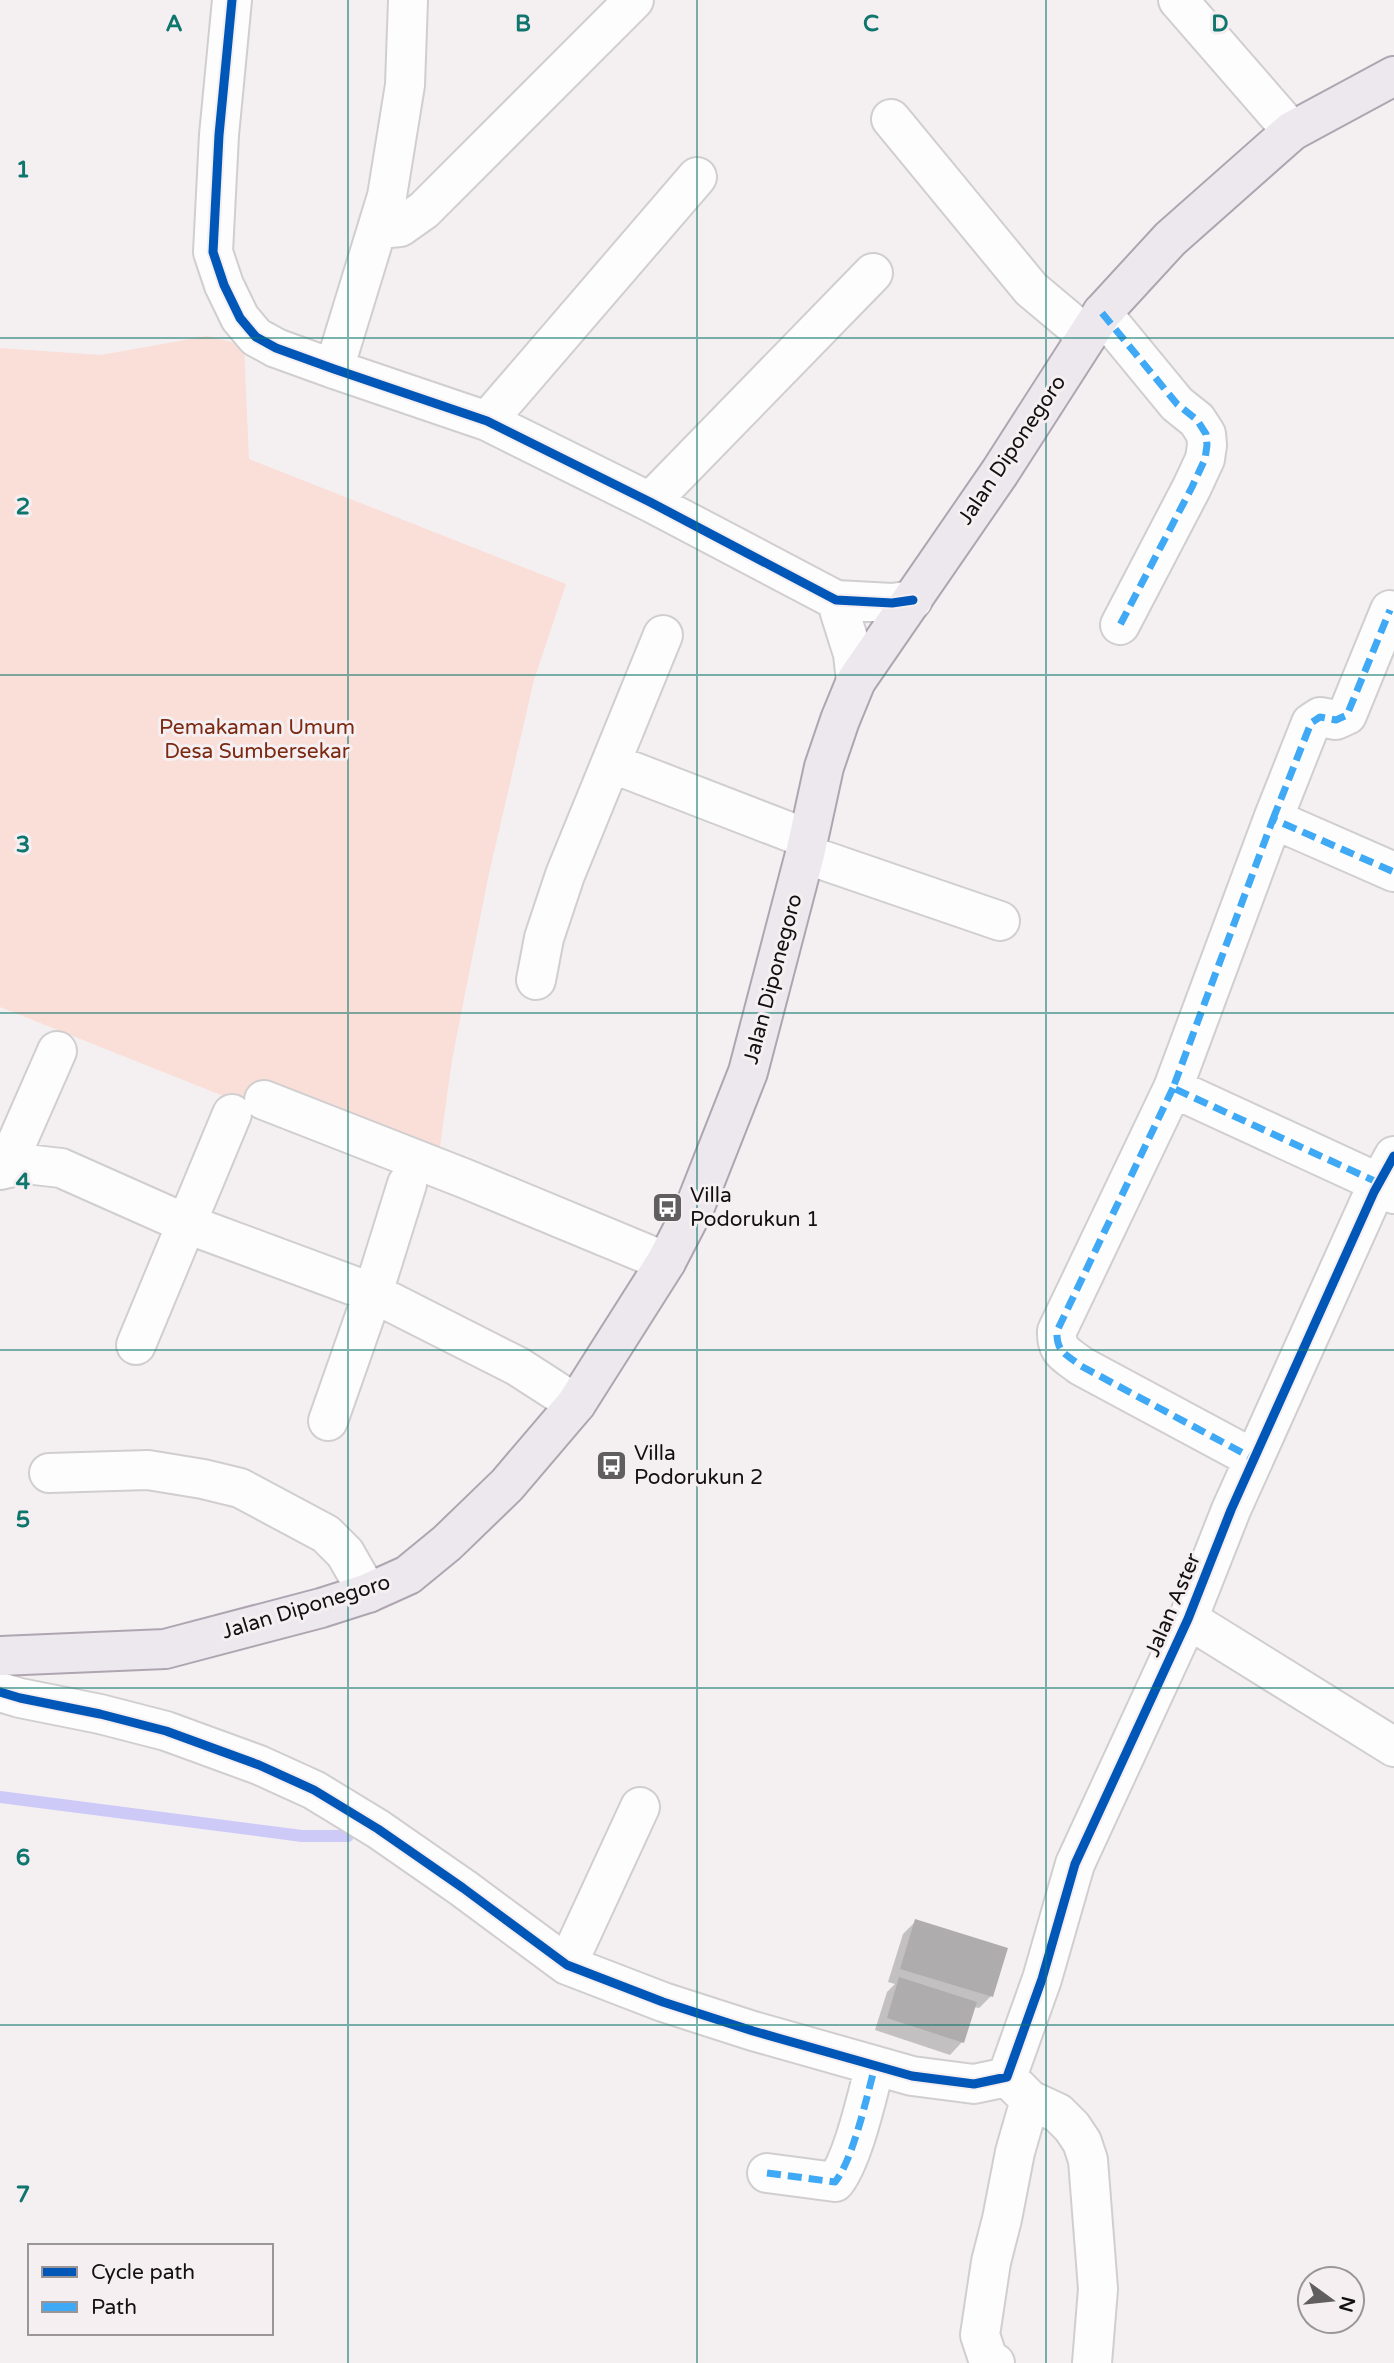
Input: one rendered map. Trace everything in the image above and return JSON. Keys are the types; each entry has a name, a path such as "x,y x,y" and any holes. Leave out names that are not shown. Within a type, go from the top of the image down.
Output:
{"main road":[{"name":"Jalan Diponegoro","path":"0,1656 165,1649 368,1593 408,1575 447,1543 507,1485 576,1404 666,1262 696,1203 748,1072 807,847 824,767 856,681 1000,472 1094,324 1170,239 1292,131 1394,76"}],"street":[{"path":"232,0 219,135 213,252 224,285 240,317 256,337 276,348 487,421 650,502 836,600 892,603 913,600"},
{"path":"334,369 379,229 387,195 407,63 408,0"},
{"path":"379,229 400,227 424,210 634,0"},
{"path":"1178,0 1292,131"},
{"path":"891,119 1031,289 1094,324 1197,420 1206,434 1205,458 1192,487 1120,625"},
{"path":"487,421 697,177"},
{"path":"650,502 873,273"},
{"path":"836,600 853,654 856,681"},
{"path":"1254,1459 1081,1366 1059,1350 1057,1331 1173,1088 1311,723 1320,717 1336,720 1347,715 1390,610"},
{"path":"537,980 544,938 556,899 663,635"},
{"path":"611,763 807,847 1000,921"},
{"path":"1273,819 1394,872"},
{"path":"3,1169 57,1051"},
{"path":"1173,1088 1389,1178"},
{"path":"136,1345 187,1224 248,1107 466,1180 666,1262"},
{"path":"3,1169 26,1164 61,1168 187,1224 373,1293 517,1366 576,1404"},
{"name":"Jalan Aster","path":"993,2363 988,2359 980,2335 991,2262 1015,2152 1018,2088 1042,1979 1074,1864 1188,1619 1254,1459 1389,1178"},
{"path":"328,1421 373,1293 407,1184"},
{"path":"49,1474 148,1470 240,1488 326,1534 345,1553 368,1593"},
{"path":"1188,1619 1394,1747"},
{"path":"0,1692 166,1731 259,1765 314,1790 378,1829 567,1965 714,2019 875,2067 912,2076 1018,2088 1058,2113 1072,2127 1088,2160 1098,2289 1092,2363"},
{"path":"567,1965 640,1807"},
{"path":"767,2174 835,2182 848,2159 875,2067"}],"green space":[{"name":"Pemakaman Umum Desa Sumbersekar","path":"207,336 244,345 249,459 566,584 534,680 488,878 452,1060 439,1154 621,1228 605,1259 517,1213 0,1007 0,348 101,355"}],"building":[{"path":"915,1919 1008,1948 993,1997 900,1969"},
{"path":"899,1977 977,2002 964,2043 887,2018"}],"waterway":[{"path":"0,1797 302,1836 348,1836"}],"marked path":[{"path":"1102,313 1177,404 1197,420 1206,434 1207,445 1205,459 1192,487 1120,625"},
{"path":"1273,819 1311,723 1320,717 1336,720 1347,715 1390,610"},
{"path":"1379,1183 1173,1088 1273,819 1394,872"},
{"path":"1173,1088 1057,1331 1058,1344 1063,1352 1081,1366 1254,1459"},
{"path":"767,2173 835,2182 848,2159 875,2066"}],"cycle path":[{"path":"232,0 219,135 213,252 224,285 240,318 256,337 276,348 487,421 650,502 836,600 892,603 913,600"},
{"path":"0,1692 166,1731 259,1765 314,1790 378,1829 567,1965 663,2002 753,2031 912,2076 974,2084 1007,2077 1042,1979 1075,1864 1188,1619 1231,1510 1374,1192 1394,1156"}],"place":[{"name":"Villa Podorukun 1","path":"667,1207"},
{"name":"Villa Podorukun 2","path":"611,1465"}]}
